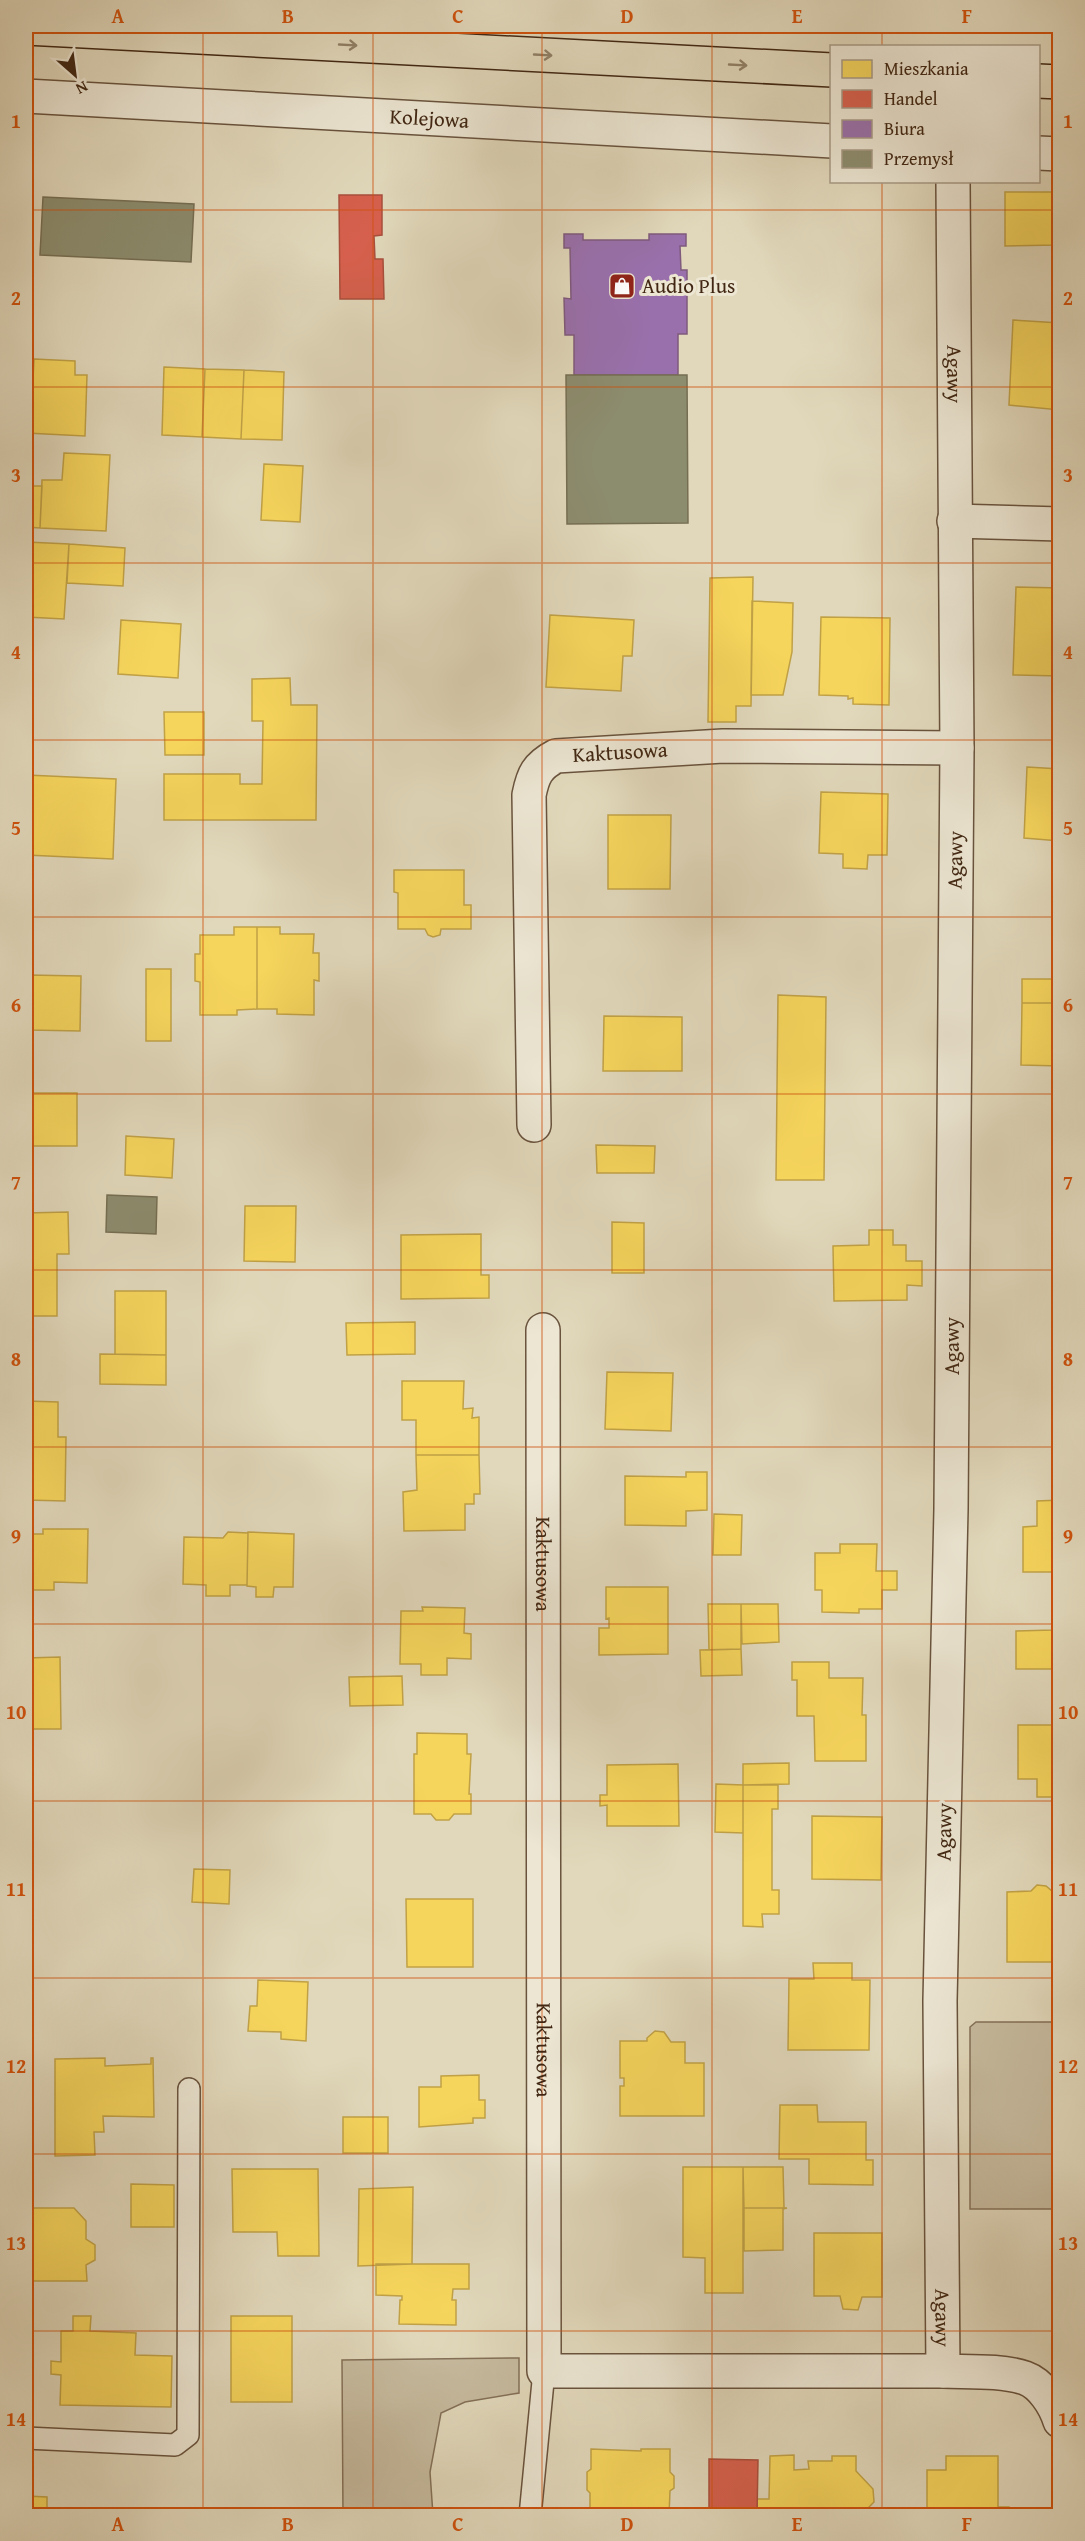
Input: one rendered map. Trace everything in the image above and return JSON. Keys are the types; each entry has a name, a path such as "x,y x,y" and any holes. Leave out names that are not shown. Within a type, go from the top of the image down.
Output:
{"highway":[{"path":"26,28 830,70"},
{"path":"1040,81 1059,82"}],"street":[{"name":"Kolejowa","path":"26,96 830,141"},
{"path":"1040,153 1059,154"},
{"name":"Agawy","path":"953,183 957,748 951,1509 940,2001 943,2371 989,2373 1026,2378 1042,2391 1057,2410 1059,2421"},
{"path":"954,521 1059,524"},
{"name":"Kaktusowa","path":"534,1125 529,795 532,776 541,764 556,756 723,746 957,748"},
{"name":"Kaktusowa","path":"543,1330 544,2371"},
{"path":"544,2371 943,2371"}],"lane":[{"path":"26,2438 175,2445 188,2435 189,2089"},
{"path":"530,2516 544,2371"}],"shaded area":[{"path":"976,2022 1059,2022 1059,2209 970,2209 970,2027"},
{"path":"519,2358 519,2393 465,2402 441,2413 430,2472 433,2515 343,2515 342,2360"}],"building: Mieszkania":[{"path":"1005,192 1057,192 1057,245 1005,246"},
{"path":"1013,320 1060,323 1060,410 1009,405"},
{"path":"34,359 75,361 75,375 87,375 85,436 26,433 26,417 31,417"},
{"path":"164,367 205,369 202,437 162,435"},
{"path":"205,369 244,370 241,439 202,437"},
{"path":"244,370 284,372 282,440 241,439"},
{"path":"64,453 110,455 106,531 40,528 42,480 62,480"},
{"path":"264,464 303,466 300,522 261,520"},
{"path":"28,486 42,486 40,528 26,527"},
{"path":"26,542 69,544 64,619 26,617"},
{"path":"69,544 125,548 123,586 67,583"},
{"path":"753,577 751,706 736,706 736,722 708,722 710,578"},
{"path":"1016,587 1060,588 1060,676 1013,675"},
{"path":"752,601 793,603 792,652 783,695 751,695"},
{"path":"550,615 634,620 632,656 623,656 621,691 546,687"},
{"path":"821,617 890,618 889,705 853,704 853,698 848,699 848,696 819,695"},
{"path":"121,620 181,624 178,678 118,674"},
{"path":"290,678 291,705 317,705 316,820 164,820 164,774 240,774 240,784 262,784 263,721 252,721 252,679"},
{"path":"164,712 204,712 204,755 165,755"},
{"path":"1027,767 1060,769 1060,841 1024,838"},
{"path":"26,775 116,779 113,859 26,855"},
{"path":"821,792 888,794 887,855 868,855 867,869 843,868 843,854 819,853"},
{"path":"608,815 671,815 670,889 608,889"},
{"path":"394,870 464,870 464,905 471,905 471,929 441,929 440,935 433,937 428,935 425,929 398,929 398,893 394,892"},
{"path":"234,927 257,927 257,1009 237,1010 237,1015 200,1015 200,982 195,981 195,954 200,954 200,935 234,935"},
{"path":"257,927 280,927 280,934 314,934 313,953 319,953 319,981 314,980 314,1015 277,1014 277,1009 257,1009"},
{"path":"146,969 171,969 171,1041 146,1041"},
{"path":"29,975 81,976 80,1031 29,1030"},
{"path":"1022,979 1060,979 1060,1003 1022,1003"},
{"path":"778,995 826,997 824,1180 776,1180"},
{"path":"1022,1003 1060,1003 1060,1066 1021,1065"},
{"path":"604,1016 682,1017 682,1071 603,1071"},
{"path":"28,1093 77,1093 77,1146 28,1146"},
{"path":"126,1136 174,1139 172,1178 125,1175"},
{"path":"596,1145 655,1146 654,1173 597,1173"},
{"path":"245,1206 296,1206 295,1262 244,1261"},
{"path":"68,1212 69,1254 57,1254 57,1316 26,1316 26,1213"},
{"path":"612,1222 644,1223 644,1273 612,1273"},
{"path":"869,1230 893,1230 893,1245 906,1245 906,1261 922,1261 922,1286 907,1285 907,1300 834,1301 833,1246 869,1245"},
{"path":"481,1234 481,1275 489,1275 489,1298 401,1299 401,1235"},
{"path":"115,1291 166,1291 166,1355 115,1354"},
{"path":"415,1322 415,1354 347,1355 346,1323"},
{"path":"100,1354 166,1355 166,1385 100,1384"},
{"path":"607,1372 673,1373 671,1431 605,1429"},
{"path":"402,1381 464,1381 463,1409 473,1408 472,1418 479,1417 479,1455 416,1455 416,1420 402,1420"},
{"path":"26,1401 58,1402 58,1437 66,1437 65,1501 26,1500"},
{"path":"416,1455 479,1455 480,1494 474,1494 474,1504 465,1504 465,1530 404,1531 403,1492 417,1490"},
{"path":"686,1472 707,1472 707,1510 686,1511 686,1526 625,1525 625,1476 686,1477"},
{"path":"1060,1500 1060,1572 1023,1572 1023,1527 1037,1526 1037,1501"},
{"path":"714,1514 742,1515 741,1555 713,1555"},
{"path":"43,1529 88,1529 87,1583 54,1582 54,1590 26,1590 26,1534 43,1534"},
{"path":"228,1532 248,1533 247,1585 230,1585 230,1596 206,1596 206,1585 183,1584 184,1537 223,1538"},
{"path":"248,1532 294,1534 293,1587 274,1587 273,1597 256,1597 256,1587 247,1586"},
{"path":"840,1544 877,1544 876,1571 897,1571 897,1590 882,1590 882,1609 859,1609 859,1613 822,1612 822,1590 815,1590 815,1553 840,1553"},
{"path":"606,1587 668,1587 668,1654 599,1655 599,1628 609,1628 609,1618 606,1619"},
{"path":"708,1604 741,1604 741,1649 709,1650"},
{"path":"741,1604 778,1604 779,1642 742,1644"},
{"path":"422,1607 465,1608 464,1633 471,1634 471,1659 447,1658 447,1675 421,1675 421,1664 400,1664 401,1611 423,1611"},
{"path":"1060,1611 1060,1667 1056,1669 1016,1669 1016,1631 1053,1630 1053,1612"},
{"path":"741,1649 742,1675 701,1676 700,1650"},
{"path":"60,1657 61,1729 26,1729 26,1658"},
{"path":"792,1662 829,1662 829,1678 863,1678 862,1715 866,1715 866,1761 815,1761 814,1716 797,1716 797,1680 792,1680"},
{"path":"402,1676 403,1705 350,1706 349,1677"},
{"path":"1018,1725 1060,1725 1060,1797 1037,1797 1037,1779 1018,1779"},
{"path":"417,1733 467,1734 467,1754 471,1754 469,1794 471,1794 471,1814 454,1814 449,1820 436,1820 431,1814 414,1814 414,1754 417,1754"},
{"path":"789,1763 789,1784 743,1785 743,1764"},
{"path":"678,1764 679,1826 607,1826 607,1805 600,1806 600,1795 607,1795 607,1765"},
{"path":"716,1784 743,1785 743,1833 715,1832"},
{"path":"743,1785 778,1785 778,1809 772,1809 772,1890 779,1890 779,1914 762,1914 763,1927 743,1926"},
{"path":"812,1816 882,1817 881,1880 812,1879"},
{"path":"194,1869 230,1870 229,1904 192,1902"},
{"path":"1037,1885 1046,1886 1052,1891 1060,1891 1060,1962 1007,1962 1007,1892 1031,1891"},
{"path":"406,1899 473,1899 473,1967 407,1967"},
{"path":"813,1963 852,1963 852,1980 870,1980 869,2050 788,2050 789,1979 814,1979"},
{"path":"258,1980 308,1982 306,2041 281,2039 281,2032 248,2031 250,2006 257,2006"},
{"path":"655,2031 664,2032 671,2042 685,2042 685,2063 704,2063 704,2116 620,2116 620,2086 624,2086 624,2078 620,2078 620,2041 647,2041 647,2038"},
{"path":"105,2058 105,2066 151,2064 151,2058 153,2058 154,2117 103,2116 104,2132 94,2132 95,2155 55,2156 55,2059"},
{"path":"479,2075 479,2100 485,2100 485,2118 473,2118 473,2123 419,2127 419,2087 441,2087 441,2076"},
{"path":"780,2105 817,2105 818,2122 866,2122 866,2160 873,2160 873,2185 809,2184 809,2159 779,2159"},
{"path":"343,2117 388,2117 388,2153 343,2153"},
{"path":"683,2167 743,2167 743,2293 705,2293 705,2258 683,2257"},
{"path":"743,2167 783,2167 784,2208 744,2208"},
{"path":"232,2169 318,2169 319,2256 278,2256 277,2232 233,2232"},
{"path":"131,2184 174,2185 174,2227 131,2227"},
{"path":"413,2187 412,2264 358,2266 359,2189"},
{"path":"26,2208 74,2208 86,2221 86,2239 95,2245 95,2260 86,2265 87,2281 26,2281"},
{"path":"744,2208 787,2208 783,2209 783,2250 744,2251"},
{"path":"814,2233 882,2233 882,2297 862,2297 858,2310 843,2309 840,2296 814,2296"},
{"path":"376,2264 469,2264 469,2289 453,2289 452,2300 456,2300 456,2325 399,2324 402,2296 376,2295"},
{"path":"73,2316 91,2316 90,2331 136,2333 135,2355 172,2356 171,2407 60,2405 61,2375 51,2374 51,2361 61,2362 61,2331 73,2331"},
{"path":"231,2316 292,2316 292,2402 231,2402"},
{"path":"591,2449 641,2451 641,2449 670,2449 670,2472 674,2476 674,2488 670,2491 669,2516 590,2513 587,2472 591,2469"},
{"path":"794,2455 794,2470 809,2469 808,2461 832,2461 832,2456 856,2456 856,2471 873,2489 874,2502 867,2509 866,2516 757,2516 757,2499 769,2499 770,2456"},
{"path":"946,2456 998,2456 998,2507 1009,2507 1009,2516 927,2516 927,2470 946,2470"},
{"path":"26,2496 47,2497 47,2516 26,2516"}],"building: Handel":[{"path":"339,195 382,195 382,235 374,236 375,259 383,259 384,299 340,299"},
{"path":"709,2459 758,2460 757,2516 709,2516"}],"building: Biura":[{"path":"564,234 583,234 583,240 649,240 649,234 686,234 686,246 680,246 681,270 687,270 687,334 678,334 678,375 574,375 574,335 565,335 564,298 571,299 570,248 564,248"}],"building: Przemysł":[{"path":"43,197 194,204 191,262 40,255"},
{"path":"566,375 687,375 688,523 567,524"},
{"path":"107,1195 157,1197 156,1234 106,1232"}],"place":[{"name":"Audio Plus","path":"622,286"}]}
